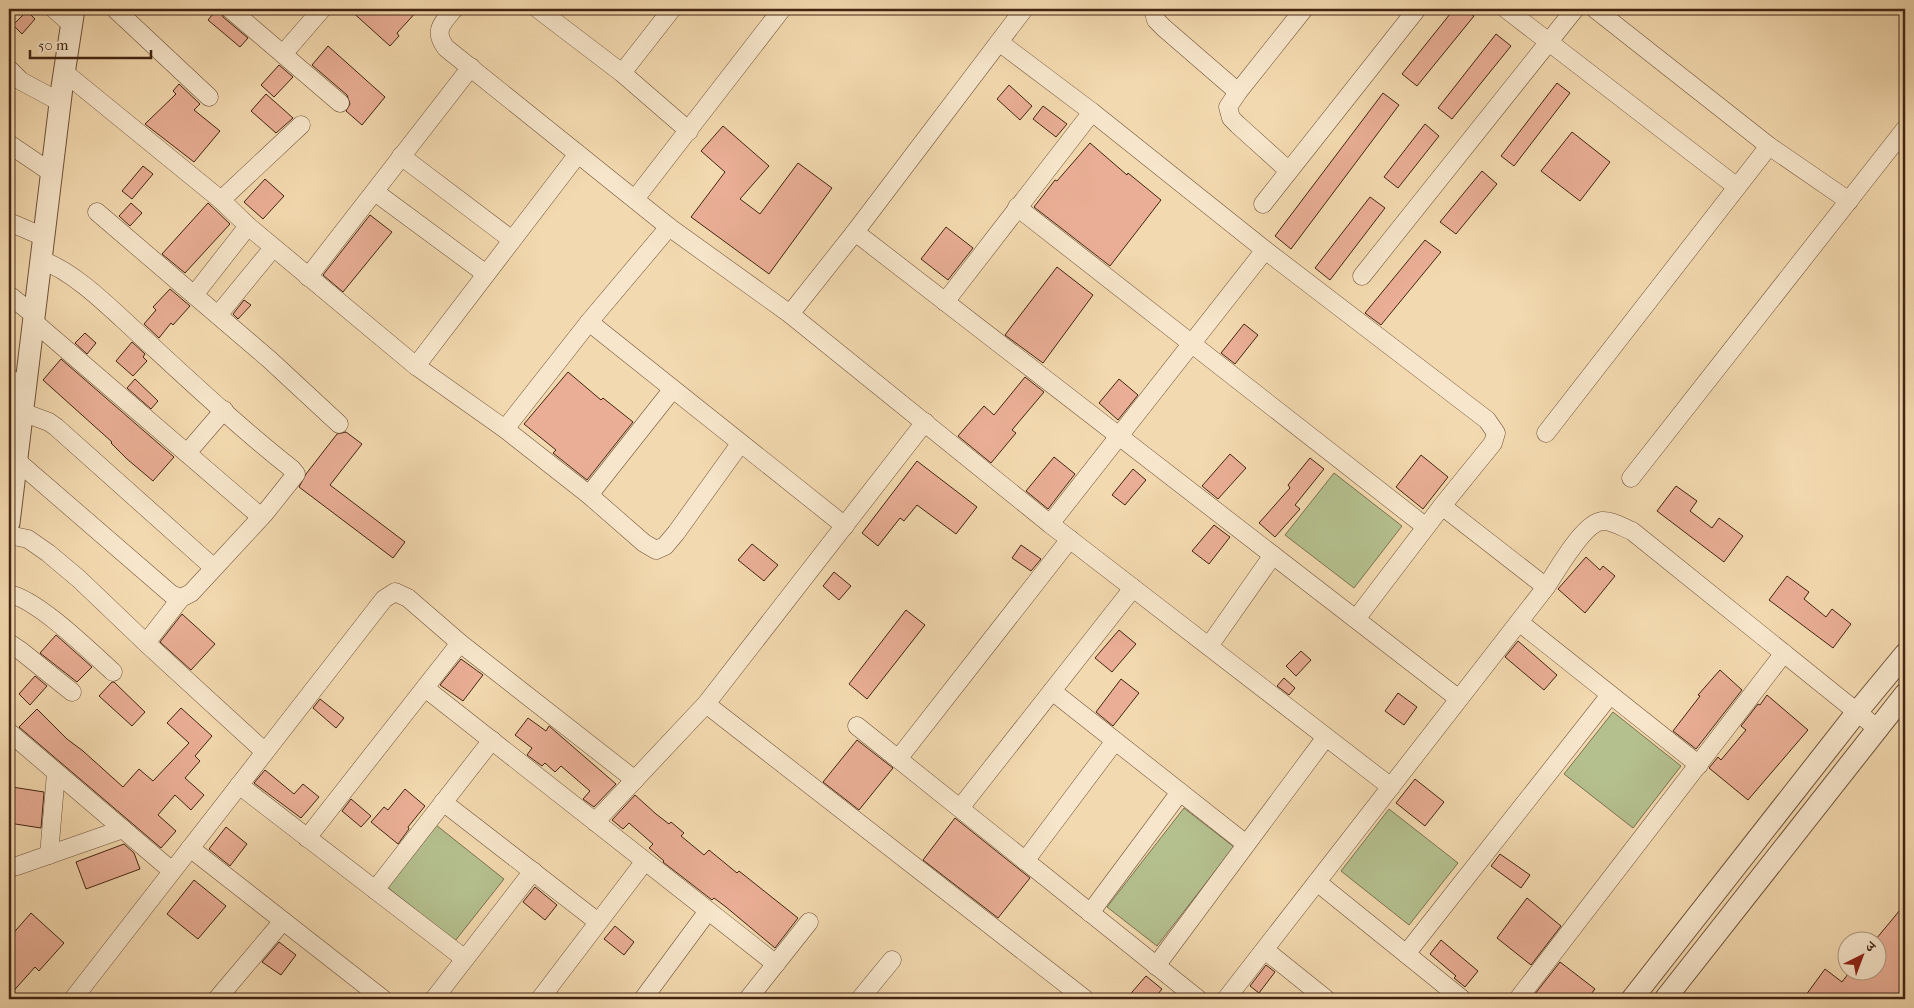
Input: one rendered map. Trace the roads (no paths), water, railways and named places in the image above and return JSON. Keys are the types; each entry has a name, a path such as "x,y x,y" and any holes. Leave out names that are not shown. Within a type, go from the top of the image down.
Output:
{"street":[{"path":"9,524 14,454 22,412 17,384 34,318 60,102 73,17 54,9"},
{"path":"114,9 209,97"},
{"path":"230,9 340,103"},
{"path":"283,54 322,9"},
{"path":"454,9 439,29 440,40 446,48 669,227 790,314 1050,524 1391,787"},
{"path":"538,9 622,74 689,130"},
{"path":"635,199 782,9"},
{"path":"1157,9 1154,13 1156,20 1238,92"},
{"path":"1289,171 1231,118 1228,107 1304,9"},
{"path":"1263,204 1418,9"},
{"path":"1506,9 1737,187"},
{"path":"1362,276 1575,9"},
{"path":"1595,9 1769,146 1849,201"},
{"path":"622,74 668,10"},
{"path":"790,314 855,232 999,42 1016,12"},
{"path":"999,42 1092,112 1265,250 1487,420 1496,433 1493,443 1442,506 1356,619"},
{"path":"308,277 470,67"},
{"path":"9,69 21,80 60,102"},
{"path":"64,72 221,200 273,248 416,366 505,429 589,495 644,543 656,550 665,546 676,533 740,444"},
{"path":"945,302 1092,112"},
{"path":"221,200 301,125"},
{"path":"1631,478 1905,129"},
{"path":"9,144 52,173"},
{"path":"1546,433 1769,146"},
{"path":"416,366 578,154"},
{"path":"401,156 512,240"},
{"path":"375,192 486,274"},
{"path":"1018,207 1426,527"},
{"path":"97,212 270,360 339,424"},
{"path":"9,222 44,237"},
{"path":"194,295 248,226"},
{"path":"505,429 589,322 669,227"},
{"path":"855,232 1459,699"},
{"path":"218,315 273,248"},
{"path":"1050,524 1265,250"},
{"path":"41,260 53,265 94,294 295,472 294,476 261,516 191,593 181,598 146,643"},
{"path":"9,295 261,516"},
{"path":"589,322 845,526"},
{"path":"589,495 672,390"},
{"path":"187,452 224,410"},
{"path":"22,412 50,422 214,568"},
{"path":"595,822 706,704 925,422"},
{"path":"14,454 170,594 181,598"},
{"path":"1442,506 1546,587"},
{"path":"1226,999 1546,587 1580,538 1592,526 1602,521 1632,531 1878,729"},
{"path":"9,535 28,539 79,579 264,752"},
{"path":"898,759 1070,539"},
{"path":"1208,646 1273,555"},
{"path":"960,808 1133,588"},
{"path":"73,999 384,598 395,592 408,598 460,643 635,780"},
{"path":"9,594 26,600 57,623 113,672"},
{"path":"1519,622 1699,765"},
{"path":"9,643 72,692"},
{"path":"307,838 460,643"},
{"path":"1518,999 1784,654"},
{"path":"1632,999 1857,712 1905,654"},
{"path":"424,688 776,964"},
{"path":"1052,691 1246,844"},
{"path":"1665,999 1905,694"},
{"path":"1406,954 1610,695"},
{"path":"706,704 1085,999"},
{"path":"857,726 1198,999"},
{"path":"9,732 172,871"},
{"path":"1156,966 1326,737"},
{"path":"375,890 492,740"},
{"path":"1025,860 1116,741"},
{"path":"49,855 56,772"},
{"path":"239,786 465,959"},
{"path":"1090,913 1180,792"},
{"path":"443,802 598,922"},
{"path":"9,868 123,829"},
{"path":"190,848 383,999"},
{"path":"540,999 645,861"},
{"path":"434,999 532,871"},
{"path":"1317,882 1462,999"},
{"path":"643,999 708,911"},
{"path":"217,999 283,921"},
{"path":"748,999 810,922"},
{"path":"1265,950 1326,999"},
{"path":"860,999 892,960"}]}
